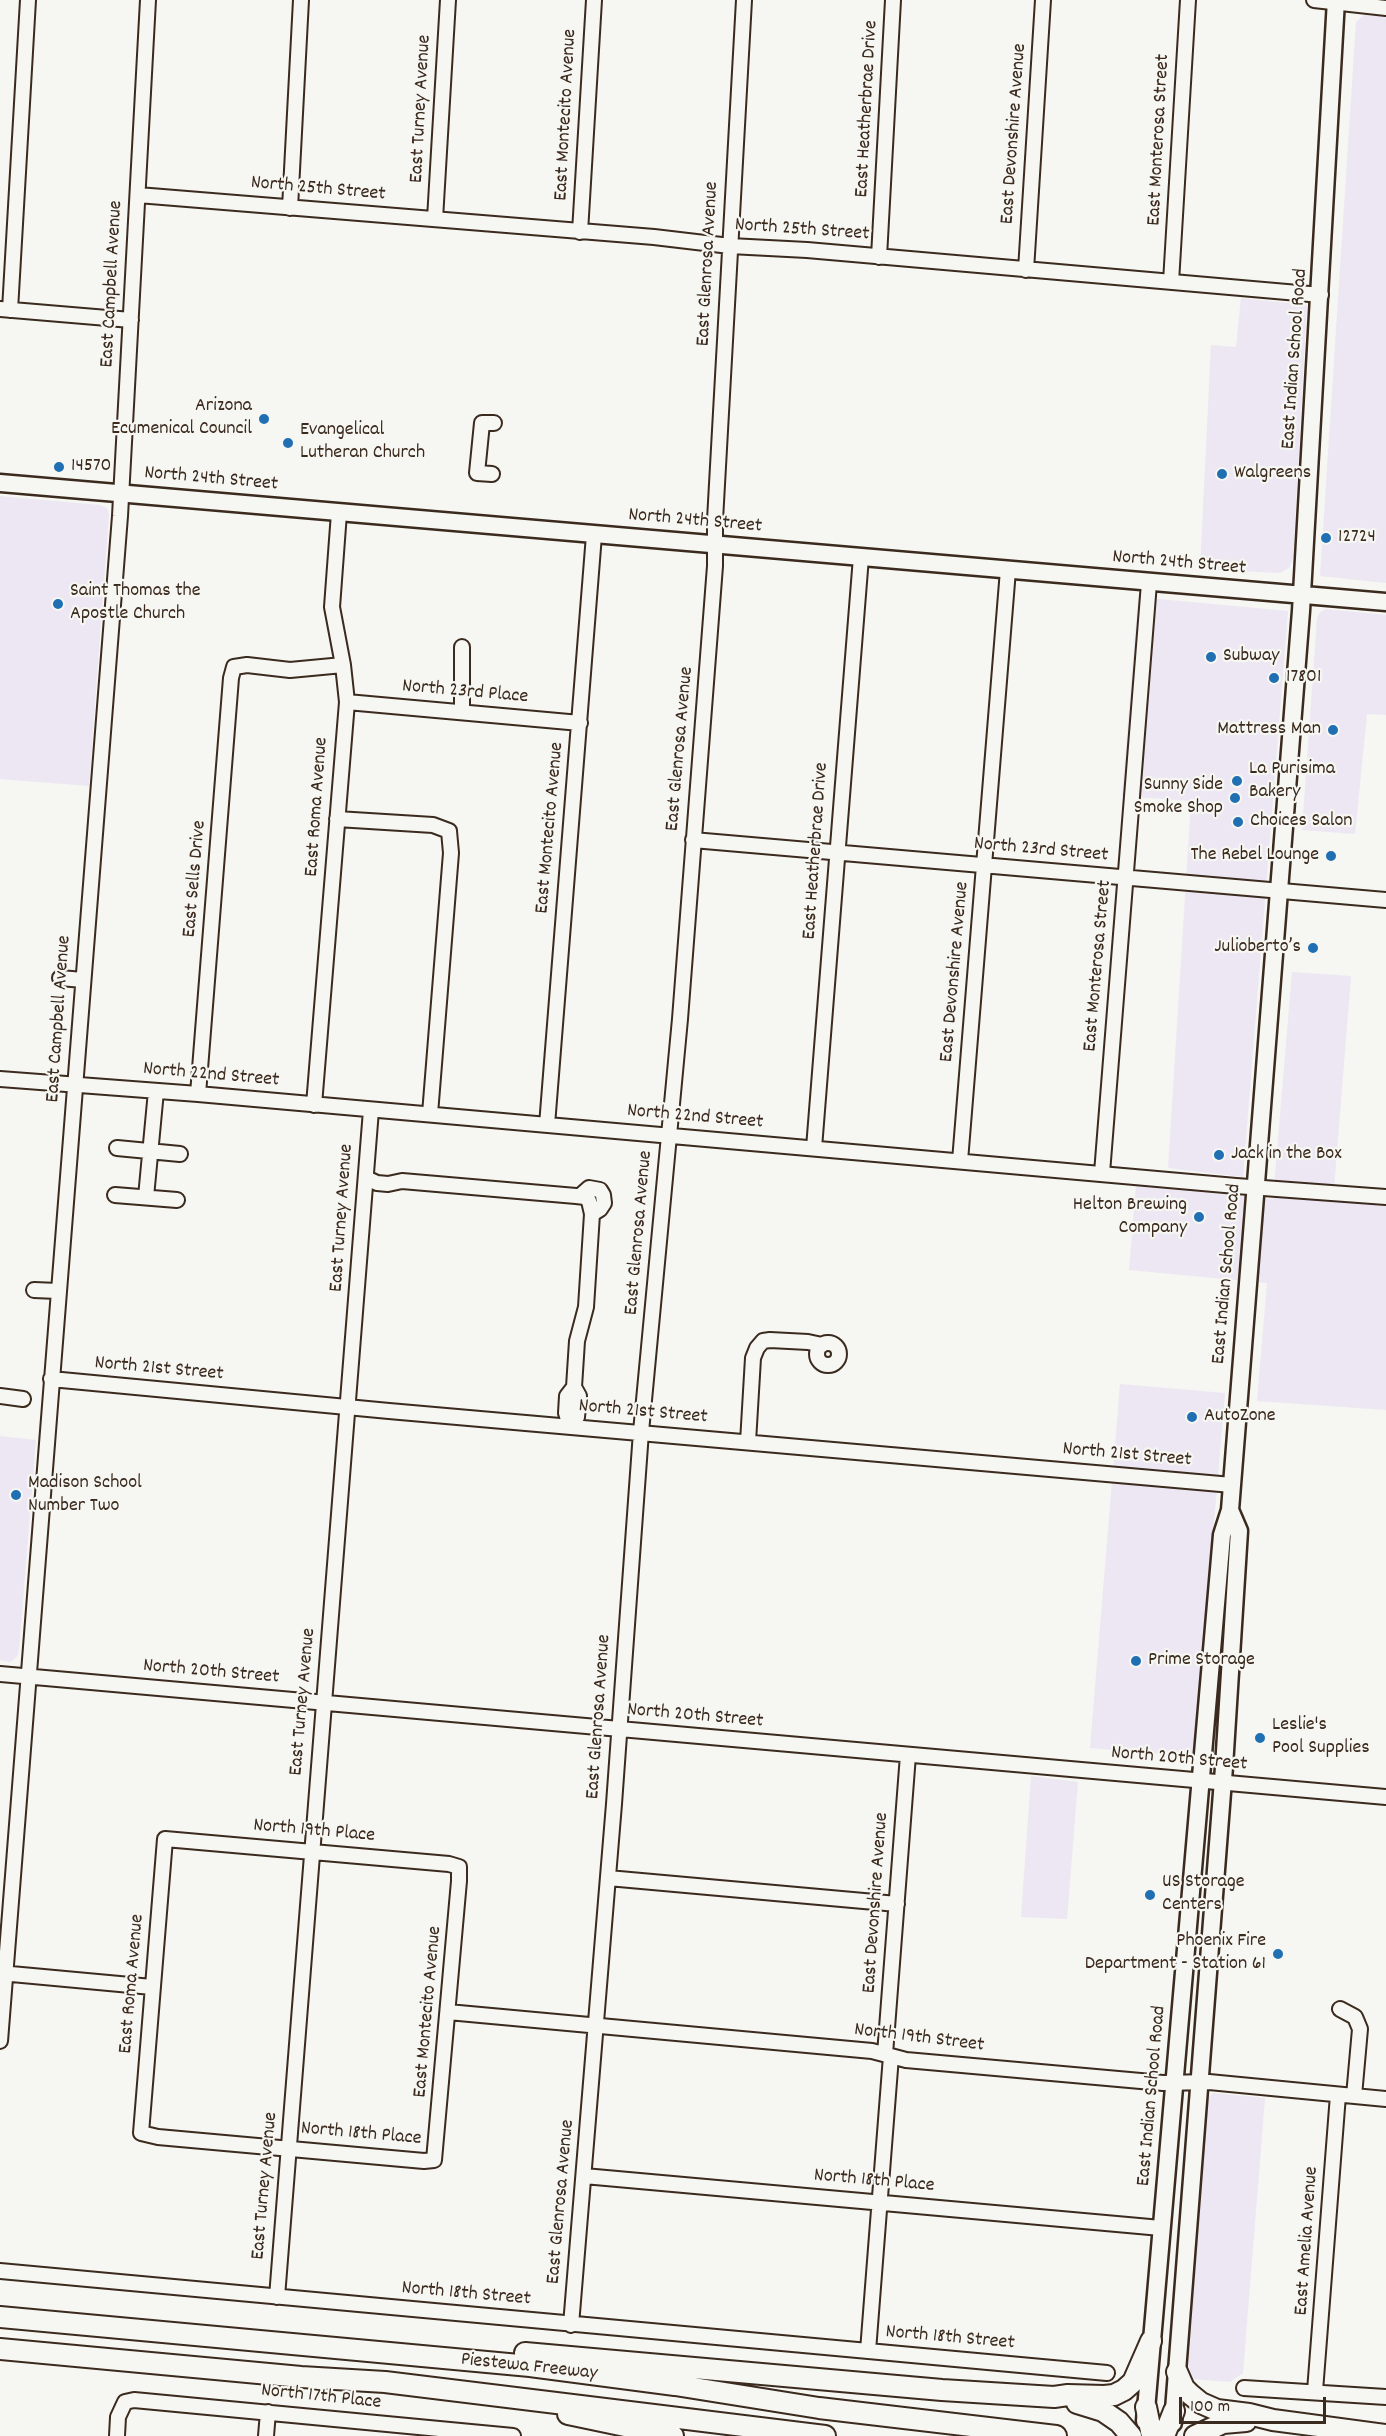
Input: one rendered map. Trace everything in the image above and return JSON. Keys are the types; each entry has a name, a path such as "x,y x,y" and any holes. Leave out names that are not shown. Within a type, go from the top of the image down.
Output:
{"highway":[{"path":"0,2304 80,2313 173,2332"},
{"name":"Piestewa Freeway","path":"0,2317 530,2366 819,2408 1056,2436"},
{"path":"307,2344 409,2345 626,2361 942,2390 1054,2397 1114,2395 1124,2390 1133,2382 1151,2341"},
{"name":"Piestewa Freeway","path":"0,2349 168,2366 405,2384 825,2436"},
{"path":"0,2360 74,2366 168,2366"},
{"path":"1177,2372 1184,2388 1209,2407 1273,2420 1386,2435"},
{"path":"301,2377 385,2394 568,2414 673,2436"},
{"path":"1054,2397 1103,2411 1119,2422 1131,2436"},
{"path":"1146,2407 1152,2436"},
{"path":"1164,2436 1174,2411"},
{"path":"1195,2436 1223,2423 1273,2420"}],"main road":[{"name":"East Indian School Road","path":"1144,2436 1222,1535 1230,1510 1256,1187 1302,595 1321,295 1336,1"},
{"name":"North 24th Street","path":"0,483 1386,602"},
{"name":"East Indian School Road","path":"1171,2436 1222,1783 1239,1531 1230,1510"}],"street":[{"path":"28,0 5,309 131,320"},
{"name":"East Campbell Avenue","path":"0,2041 3,1973 121,494 148,0"},
{"path":"290,208 301,0"},
{"name":"East Turney Avenue","path":"435,219 448,0"},
{"name":"East Montecito Avenue","path":"580,232 594,0"},
{"name":"East Glenrosa Avenue","path":"571,2325 620,1729 641,1432 677,1054 717,545 715,520 744,0"},
{"name":"East Heatherbrae Drive","path":"879,257 893,0"},
{"name":"East Devonshire Avenue","path":"1026,270 1043,0"},
{"name":"East Monterosa Street","path":"1171,282 1188,0"},
{"path":"1314,0 1386,8"},
{"name":"North 25th Street","path":"138,195 1321,295"},
{"path":"492,474 477,473 482,423 494,423"},
{"name":"East Roma Avenue","path":"314,1105 347,702 343,665 332,607 339,513"},
{"name":"East Montecito Avenue","path":"547,1125 594,535"},
{"name":"East Heatherbrae Drive","path":"814,1148 861,557"},
{"name":"East Devonshire Avenue","path":"960,1161 1008,570"},
{"name":"East Monterosa Street","path":"1102,1173 1149,583"},
{"path":"462,647 462,712"},
{"name":"East Sells Drive","path":"198,1094 231,678 234,667 247,665 301,670 343,665"},
{"name":"North 23rd Place","path":"347,702 580,723"},
{"path":"337,819 433,825 449,831 452,853 430,1114"},
{"name":"North 23rd Street","path":"693,840 1386,900"},
{"path":"60,978 83,980"},
{"name":"North 22nd Street","path":"0,1079 198,1094 1386,1197"},
{"path":"146,1197 156,1091"},
{"name":"East Turney Avenue","path":"276,2297 371,1110"},
{"path":"117,1148 180,1154"},
{"path":"366,1178 378,1174 388,1175 402,1181 580,1196 589,1201 592,1214 586,1307 577,1341 573,1387 567,1396 566,1413 570,1426"},
{"path":"115,1195 177,1200"},
{"path":"34,1290 58,1291"},
{"path":"748,1442 753,1358 757,1348 763,1341 770,1340 822,1345"},
{"name":"North 21st Street","path":"51,1379 1232,1485"},
{"path":"0,1396 22,1399"},
{"name":"North 20th Street","path":"0,1674 1386,1797"},
{"name":"East Devonshire Avenue","path":"867,2351 880,2202 908,1755"},
{"name":"East Roma Avenue","path":"141,2133 165,1839"},
{"name":"North 19th Place","path":"165,1839 449,1864 459,1867"},
{"name":"East Montecito Avenue","path":"434,2160 459,1867"},
{"path":"608,1878 897,1904"},
{"path":"3,1973 152,1987"},
{"path":"1340,2009 1355,2017 1360,2029 1354,2096"},
{"name":"North 19th Street","path":"448,2013 888,2055 906,2060 1386,2099"},
{"name":"East Amelia Avenue","path":"1316,2391 1338,2095"},
{"name":"North 18th Place","path":"141,2133 158,2137 424,2161 434,2160"},
{"name":"North 18th Place","path":"584,2176 1161,2228"},
{"name":"North 18th Street","path":"0,2271 1107,2373"},
{"path":"1244,2388 1386,2397"},
{"name":"North 17th Place","path":"117,2436 118,2417 125,2402 134,2400 268,2412 415,2432 513,2436"},
{"path":"266,2436 268,2412"}],"shaded area":[{"path":"1364,15 1386,17 1386,583 1320,576 1356,22"},
{"path":"1241,298 1307,305 1293,559 1289,568 1280,573 1200,569 1211,345 1236,347"},
{"path":"0,496 100,505 107,508 109,514 89,786 0,779"},
{"path":"1138,597 1288,611 1243,1177 1168,1168 1191,801 1122,796"},
{"path":"1326,609 1386,615 1386,715 1367,714 1355,834 1302,830 1317,618 1320,612"},
{"path":"1292,972 1351,976 1333,1201 1386,1206 1386,1410 1257,1401 1267,1283 1129,1270 1136,1186 1273,1199"},
{"path":"1120,1384 1225,1393 1194,1757 1090,1748"},
{"name":"Madison School Number Two","path":"0,1436 36,1440 19,1650 17,1657 10,1662 0,1660"},
{"path":"1031,1776 1078,1782 1067,1919 1021,1917"},
{"path":"1213,2093 1265,2098 1243,2373 1230,2382 1191,2379 1188,2368 1208,2098"}],"place":[{"name":"Arizona Ecumenical Council","path":"264,419"},
{"name":"Evangelical Lutheran Church","path":"288,443"},
{"name":"14570","path":"59,467"},
{"name":"Walgreens","path":"1222,474"},
{"name":"12724","path":"1326,538"},
{"name":"Saint Thomas the Apostle Church","path":"58,604"},
{"name":"Subway","path":"1211,657"},
{"name":"17801","path":"1274,678"},
{"name":"Mattress Man","path":"1333,730"},
{"name":"La Purisima Bakery","path":"1237,781"},
{"name":"Sunny Side Smoke Shop","path":"1235,798"},
{"name":"Choices Salon","path":"1238,822"},
{"name":"The Rebel Lounge","path":"1331,856"},
{"name":"Julioberto’s","path":"1313,948"},
{"name":"Jack in the Box","path":"1219,1155"},
{"name":"Helton Brewing Company","path":"1199,1217"},
{"name":"AutoZone","path":"1192,1417"},
{"name":"Madison School Number Two","path":"16,1495"},
{"name":"Prime Storage","path":"1136,1661"},
{"name":"Leslie's Pool Supplies","path":"1260,1738"},
{"name":"US Storage Centers","path":"1150,1895"},
{"name":"Phoenix Fire Department - Station 61","path":"1278,1954"}]}
